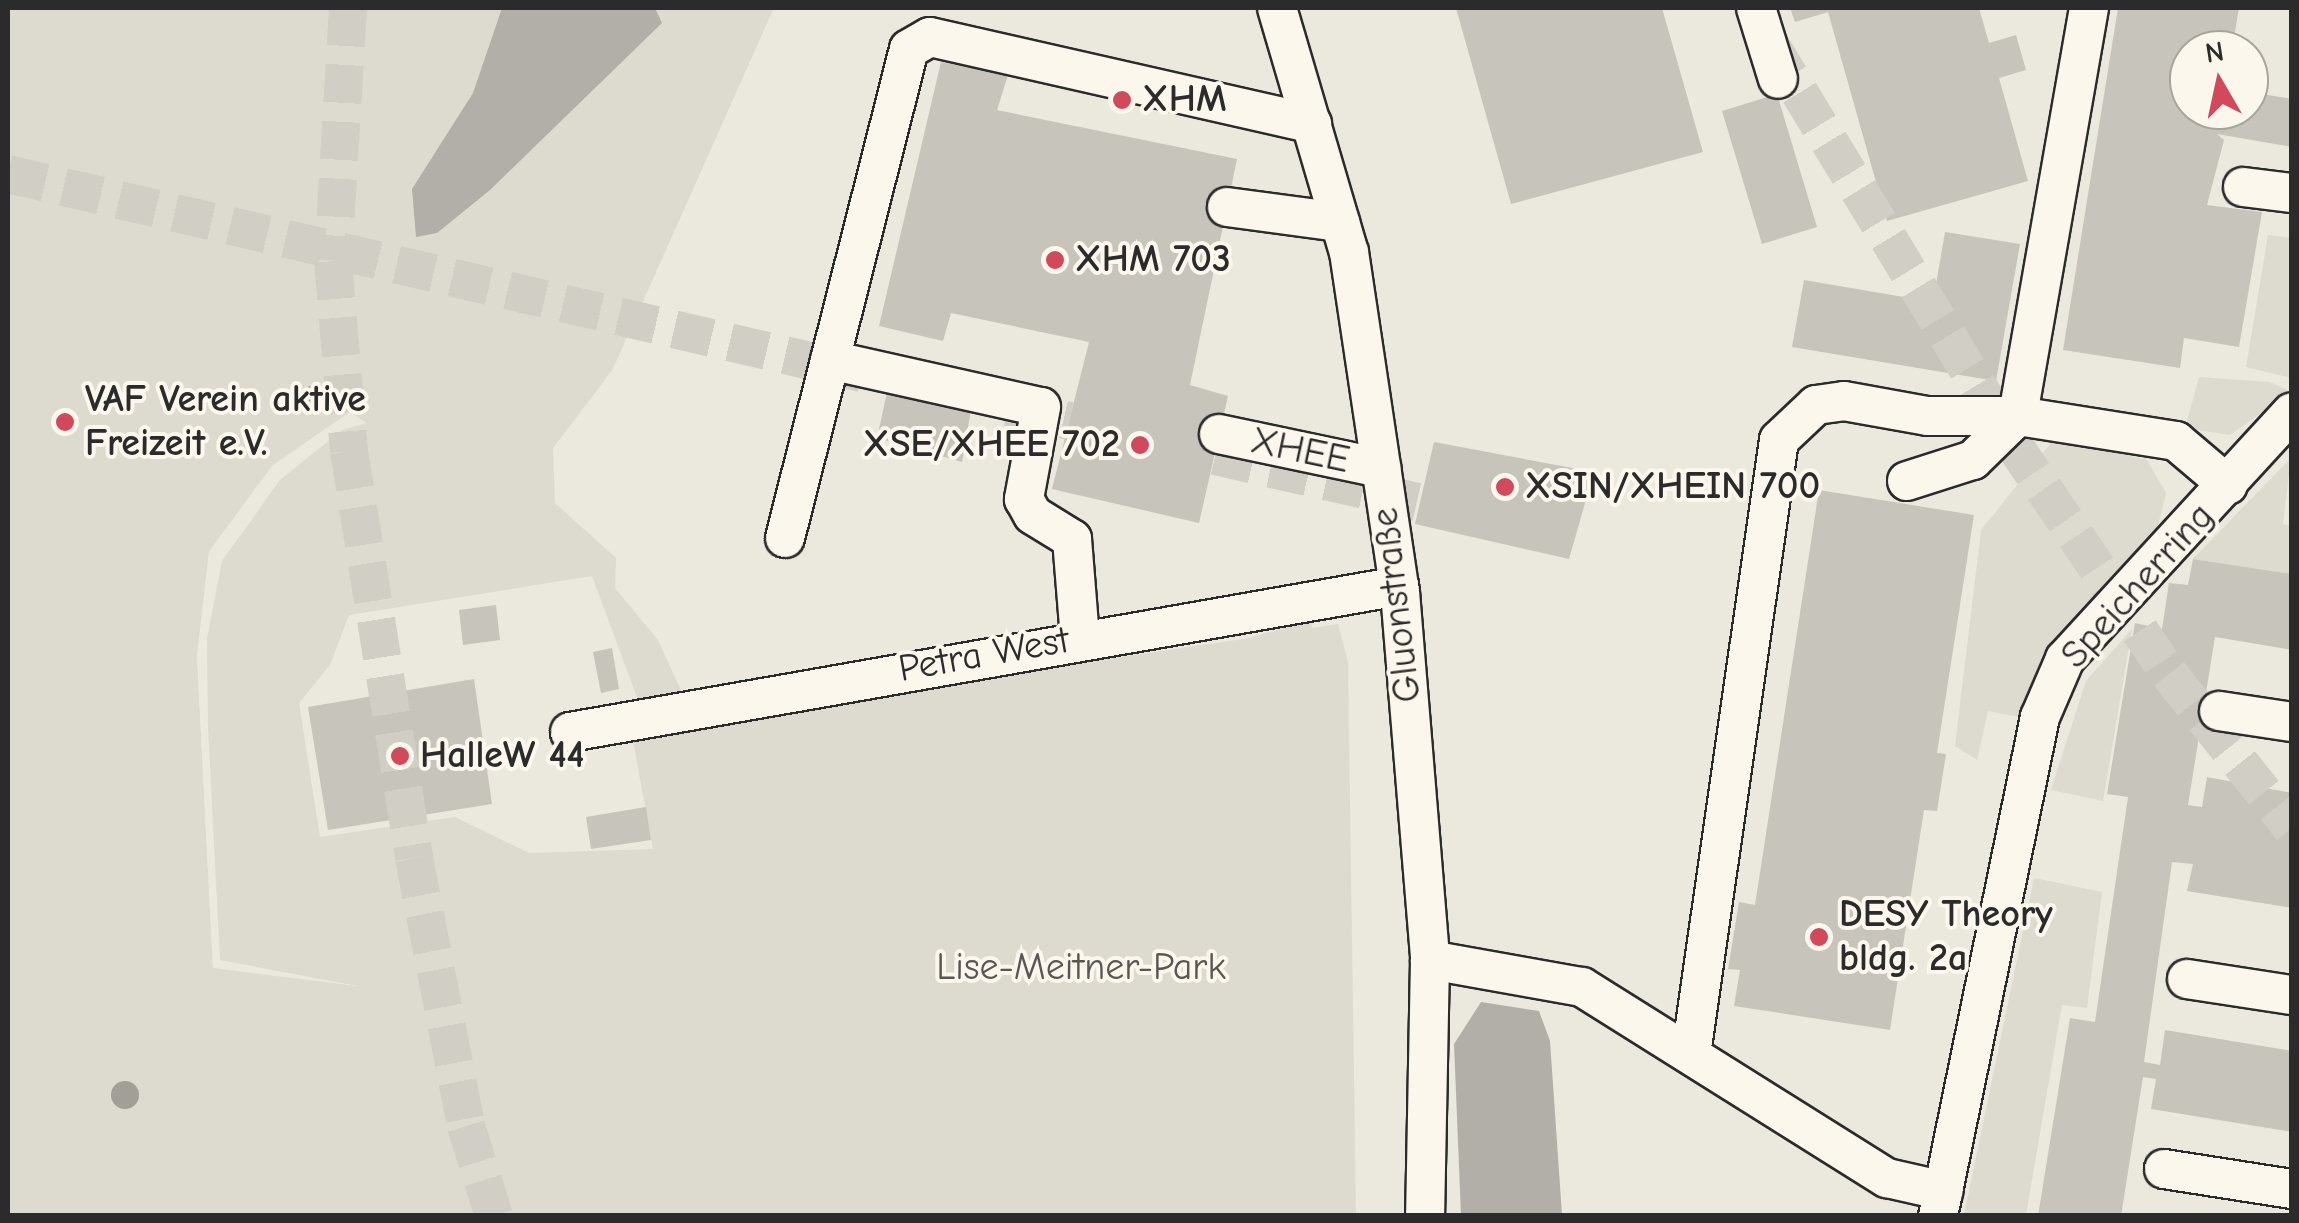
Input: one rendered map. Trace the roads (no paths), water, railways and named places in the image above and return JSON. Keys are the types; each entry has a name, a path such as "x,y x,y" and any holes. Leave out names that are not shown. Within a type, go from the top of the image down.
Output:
{"lane":[{"name":"Gluonstraße","path":"1277,8 1340,222 1399,586 1430,960 1425,1216"},
{"path":"1756,8 1778,79"},
{"path":"1908,481 1973,460 2018,416 2088,8"},
{"path":"785,538 909,49 930,37 1312,124"},
{"path":"2244,186 2292,193"},
{"path":"1227,207 1340,222"},
{"path":"830,360 1041,406 1024,499 1032,516 1072,539 1080,639"},
{"name":"Speicherring","path":"1691,1054 1779,440 1795,418 1844,400 1927,416 2018,416 2176,441 2228,485"},
{"name":"Speicherring","path":"1941,1203 2040,717 2065,659 2292,412"},
{"name":"XHEE","path":"1219,434 1381,468"},
{"name":"Petra West","path":"570,732 1080,639 1399,586"},
{"path":"2220,710 2292,722"},
{"path":"1430,960 1582,988 1886,1178 1941,1203"},
{"path":"2186,979 2292,995"},
{"path":"2164,1168 2292,1189"}],"tunnel":[{"path":"348,8 333,261 349,451 414,858 466,1126 494,1216"},
{"path":"1770,44 2012,442 2169,674 2292,828"},
{"path":"8,174 862,373"},
{"path":"1008,407 1069,421"},
{"path":"1215,456 1417,502"}],"place":[{"name":"XHM","path":"1122,100"},
{"name":"XHM 703","path":"1055,260"},
{"name":"VAF Verein aktive Freizeit e.V.","path":"65,422"},
{"name":"XSE/XHEE 702","path":"1140,445"},
{"name":"XSIN/XHEIN 700","path":"1505,487"},
{"name":"HalleW 44","path":"400,756"},
{"name":"DESY Theory bldg. 2a","path":"1819,937"}],"park label":[{"name":"Lise-Meitner-Park","path":"1081,968"}]}
